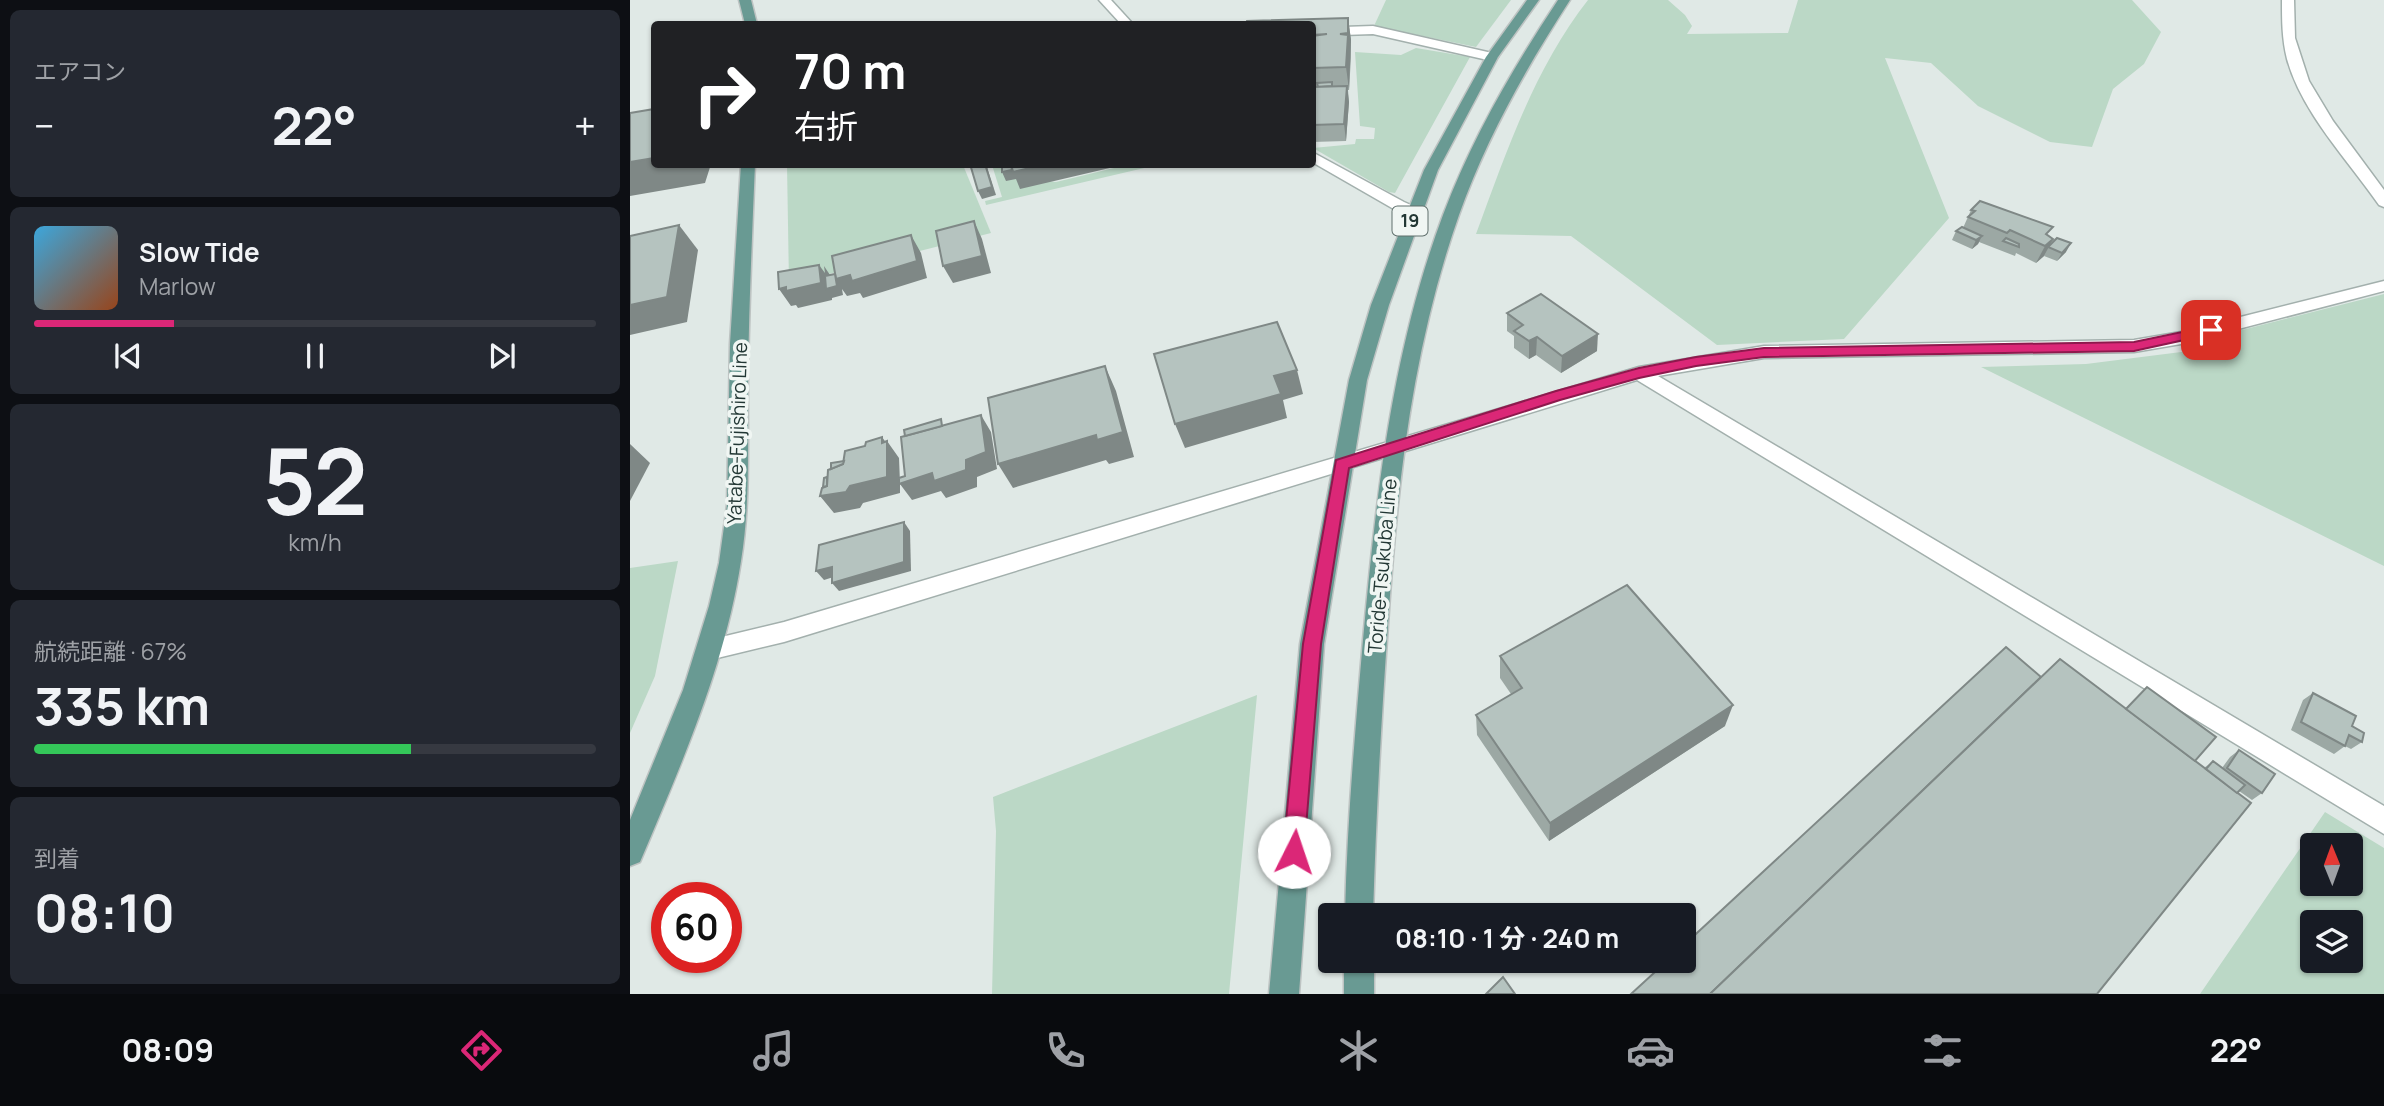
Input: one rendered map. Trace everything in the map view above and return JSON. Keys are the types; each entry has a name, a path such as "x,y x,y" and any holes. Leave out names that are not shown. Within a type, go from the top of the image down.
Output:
{"main road":[{"path":"745,0 750,21"},
{"name":"19","path":"1284,994 1312,644 1358,380 1380,305 1414,210 1450,131 1492,57 1533,0"},
{"name":"Toride-Tsukuba Line","path":"1359,903 1364,773 1381,550 1393,449 1407,368 1421,309 1451,215 1484,136 1521,66 1564,0"},
{"name":"Yatabe-Fujishiro Line","path":"630,852 682,730 709,650 736,520 748,168"},
{"path":"1359,973 1359,994"}],"street":[{"path":"1105,0 1125,21"},
{"path":"2288,0 2289,40 2305,85 2319,110 2384,202"},
{"path":"1316,32 1373,30 1492,57"},
{"path":"1316,158 1398,205 1414,210"},
{"path":"709,650 784,632 1639,373 1764,352 2134,346 2181,338 2384,286"},
{"path":"1639,373 2384,821"}],"green space":[{"path":"1386,0 1511,0 1476,47 1374,26"},
{"path":"1588,0 1668,0 1685,15 1692,26 1687,34 1788,33 1798,0 2132,0 2161,32 2144,64 2113,89 2092,147 2050,142 1978,106 1931,63 1885,58 1949,218 1844,339 1717,345 1571,236 1476,234 1510,143 1537,83 1552,54"},
{"path":"1416,48 1470,57 1395,193 1389,192 1316,148 1355,144 1356,139 1374,139 1375,128 1360,126 1355,52 1401,55"},
{"path":"787,168 964,168 991,233 789,284"},
{"path":"993,168 1016,168 1018,178 1056,182 1114,168 1144,168 986,205 985,201 1002,197"},
{"path":"2384,294 2384,566 1981,367 2086,364 2205,349 2234,332"},
{"path":"678,561 655,676 630,733 630,568"},
{"path":"1257,695 1229,994 992,994 996,831 993,797"},
{"path":"2325,812 2359,833 2311,833"},
{"path":"2363,835 2384,848 2384,994 2200,994 2300,848 2300,896 2363,896"}],"building":[{"path":"1348,18 1348,33 1340,34 1348,35 1346,67 1316,68 1316,35 1327,34 1316,35 1316,21 1247,21"},
{"path":"1332,82 1332,86 1318,87 1317,83"},
{"path":"1347,86 1344,124 1316,125 1316,87"},
{"path":"651,110 651,158 630,162 630,113"},
{"path":"971,168 986,168 992,187 978,191"},
{"path":"1012,168 1030,168 1013,172"},
{"path":"1980,201 2053,227 2046,234 2053,239 2045,246 2010,230 2007,233 1968,217"},
{"path":"974,221 982,256 943,266 936,231"},
{"path":"679,225 667,297 630,305 630,236"},
{"path":"1962,227 1982,236 1976,240 1956,231"},
{"path":"911,235 917,261 852,281 850,275 836,279 832,256"},
{"path":"2006,238 2019,244 2019,247 2003,241"},
{"path":"2057,238 2071,243 2062,253 2048,247"},
{"path":"819,265 821,283 786,291 786,287 779,289 778,272"},
{"path":"835,274 837,286 826,289 825,276"},
{"path":"1541,294 1598,334 1562,356 1537,337 1529,341 1514,331 1523,325 1507,313"},
{"path":"1277,322 1297,370 1274,376 1281,394 1175,424 1154,354"},
{"path":"1105,366 1123,432 1097,440 1096,435 998,464 988,398"},
{"path":"981,415 986,452 966,460 966,470 934,481 932,473 899,484 899,478 905,476 901,437"},
{"path":"941,419 942,426 905,436 904,430"},
{"path":"882,437 882,443 887,441 887,477 850,486 846,492 820,496 822,488 827,486 828,470 843,464 845,451 865,446 866,442"},
{"path":"844,461 843,464 831,469 831,463"},
{"path":"827,477 827,486 823,487 824,478"},
{"path":"904,522 904,562 832,583 832,567 816,571 819,545"},
{"path":"1627,585 1733,705 1550,823 1476,715 1522,688 1500,656"},
{"path":"2006,647 2041,677 1710,994 1631,994 1654,973 1696,973 1696,934"},
{"path":"2060,659 2251,803 2097,994 1710,994"},
{"path":"2147,687 2216,737 2195,761 2126,709"},
{"path":"2313,693 2356,716 2352,726 2364,733 2362,742 2349,735 2345,746 2301,722"},
{"path":"2239,750 2275,774 2262,793 2227,768"},
{"path":"2213,761 2245,785 2237,793 2206,769"},
{"path":"1503,977 1515,994 1486,994"}],"route":[{"path":"1294,852 1312,644 1342,464 1556,396 1639,373 1696,362 1764,352 2029,350 2134,346 2211,330"}]}
